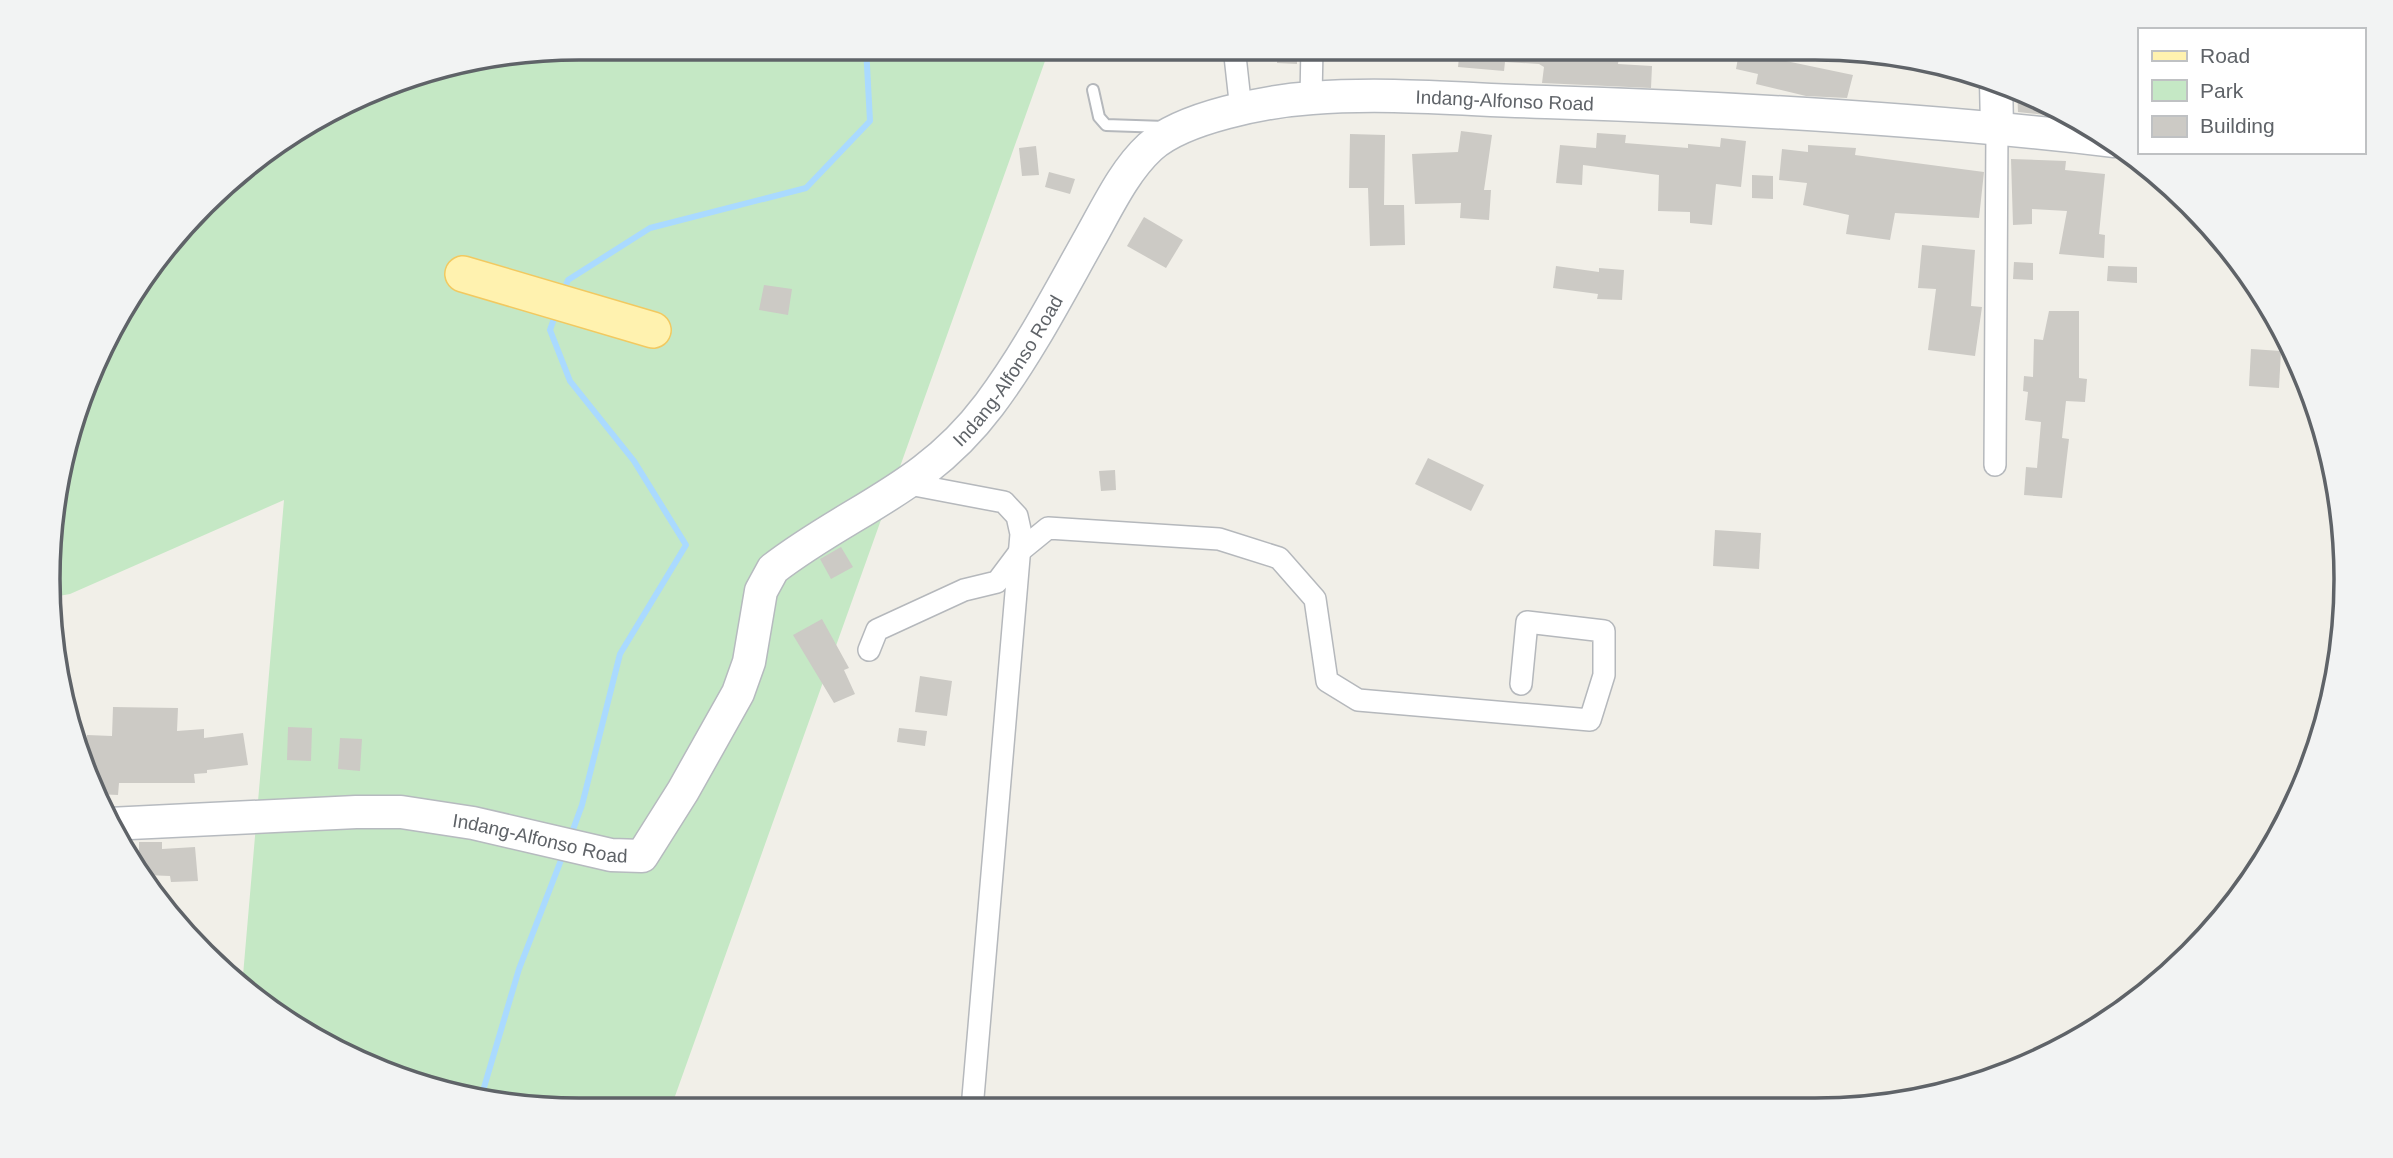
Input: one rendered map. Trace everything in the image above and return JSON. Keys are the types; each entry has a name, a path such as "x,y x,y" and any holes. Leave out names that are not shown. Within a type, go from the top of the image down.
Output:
{"main road":[{"path":"1996,93 1997,128"},
{"name":"Indang-Alfonso Road","path":"121,823 356,811 401,812 473,822 611,855 638,857 645,853 683,791 744,679 761,591 773,569 909,484 950,450 986,409 1024,355 1120,186 1150,148 1178,128 1241,110 1311,98 1603,104 1997,128 2089,138"},
{"path":"463,274 653,330"}],"street":[{"path":"1235,60 1241,110"},
{"path":"1311,98 1312,60"},
{"path":"1995,465 1997,128"},
{"path":"909,484 1004,502 1012,508 1020,524 1021,550 973,1098"},
{"path":"869,650 877,630 964,590 997,582 1021,550 1048,528 1219,538 1279,558 1315,598 1326,681 1358,700 1590,720 1604,675 1604,631 1527,622 1521,684"}],"lane":[{"path":"1093,90 1099,117 1105,125 1178,128"}],"green space":[{"path":"579,60 1045,60 674,1098 545,1097 478,1089 445,1081 380,1059 349,1045 290,1011 243,975 284,500 70,594 60,596 60,579 69,478 87,412 99,380 129,319 147,290 188,236 236,188 290,147 319,129 380,99 412,87 478,69 511,64"}],"building":[{"path":"1277,60 1297,60 1297,64 1277,63"},
{"path":"1459,60 1618,60 1618,64 1652,66 1651,88 1542,83 1544,67 1539,64 1505,62 1504,71 1458,67"},
{"path":"1738,60 1786,60 1853,75 1847,98 1806,96 1756,84 1758,74 1736,69"},
{"path":"2018,101 2048,115 2018,112"},
{"path":"1461,131 1492,135 1484,190 1491,190 1489,220 1460,218 1461,203 1415,204 1412,154 1458,152"},
{"path":"1597,133 1626,135 1625,143 1688,148 1688,144 1720,147 1721,138 1746,141 1741,187 1716,184 1712,225 1690,223 1690,212 1658,211 1659,175 1583,165 1582,185 1556,183 1560,145 1596,148"},
{"path":"1350,134 1385,135 1384,205 1404,205 1405,245 1370,246 1368,188 1349,188"},
{"path":"1808,145 1856,148 1855,155 1984,172 1979,218 1895,213 1890,240 1846,234 1849,215 1803,205 1807,183 1779,180 1782,149 1808,152"},
{"path":"1036,146 1039,175 1022,176 1019,148"},
{"path":"2011,159 2066,161 2065,170 2105,174 2099,234 2105,235 2104,258 2059,254 2067,211 2032,209 2032,224 2013,225"},
{"path":"1049,172 1075,179 1070,194 1045,187"},
{"path":"1752,175 1773,176 1773,199 1752,198"},
{"path":"1144,217 1183,240 1166,268 1127,246"},
{"path":"1922,245 1975,250 1971,306 1982,307 1975,356 1928,350 1936,289 1918,288"},
{"path":"2014,262 2033,263 2033,280 2013,279"},
{"path":"1556,266 1599,272 1599,268 1624,270 1622,300 1597,299 1598,294 1553,288"},
{"path":"2108,266 2137,267 2137,283 2107,281"},
{"path":"764,285 792,289 788,315 759,310"},
{"path":"2049,311 2079,311 2079,378 2087,379 2085,402 2066,401 2062,438 2069,439 2062,498 2024,495 2026,467 2037,468 2041,422 2025,420 2028,392 2023,391 2024,376 2033,377 2034,339 2043,340"},
{"path":"2251,349 2281,351 2279,388 2249,386"},
{"path":"1428,458 1484,485 1471,511 1415,484"},
{"path":"1115,470 1116,490 1101,491 1099,471"},
{"path":"1715,530 1761,533 1759,569 1713,566"},
{"path":"841,547 853,567 831,579 820,559"},
{"path":"822,619 849,668 844,670 855,694 834,703 793,635"},
{"path":"920,676 952,681 947,716 915,712"},
{"path":"113,707 178,708 177,731 204,729 204,738 243,733 248,765 194,774 195,783 119,783 118,795 106,794 87,746 87,735 112,736"},
{"path":"288,727 312,728 311,761 287,760"},
{"path":"899,728 927,731 925,746 897,742"},
{"path":"340,738 362,739 360,771 338,769"},
{"path":"139,842 162,842 162,849 195,847 198,881 171,882 170,876 152,875 139,855"}],"waterway":[{"path":"563,293 568,280 650,228 806,188 870,121 867,60"},
{"path":"556,313 550,330 570,381 634,461 686,545 620,654 582,805 571,835"},
{"path":"483,1090 519,969 563,855"}]}
